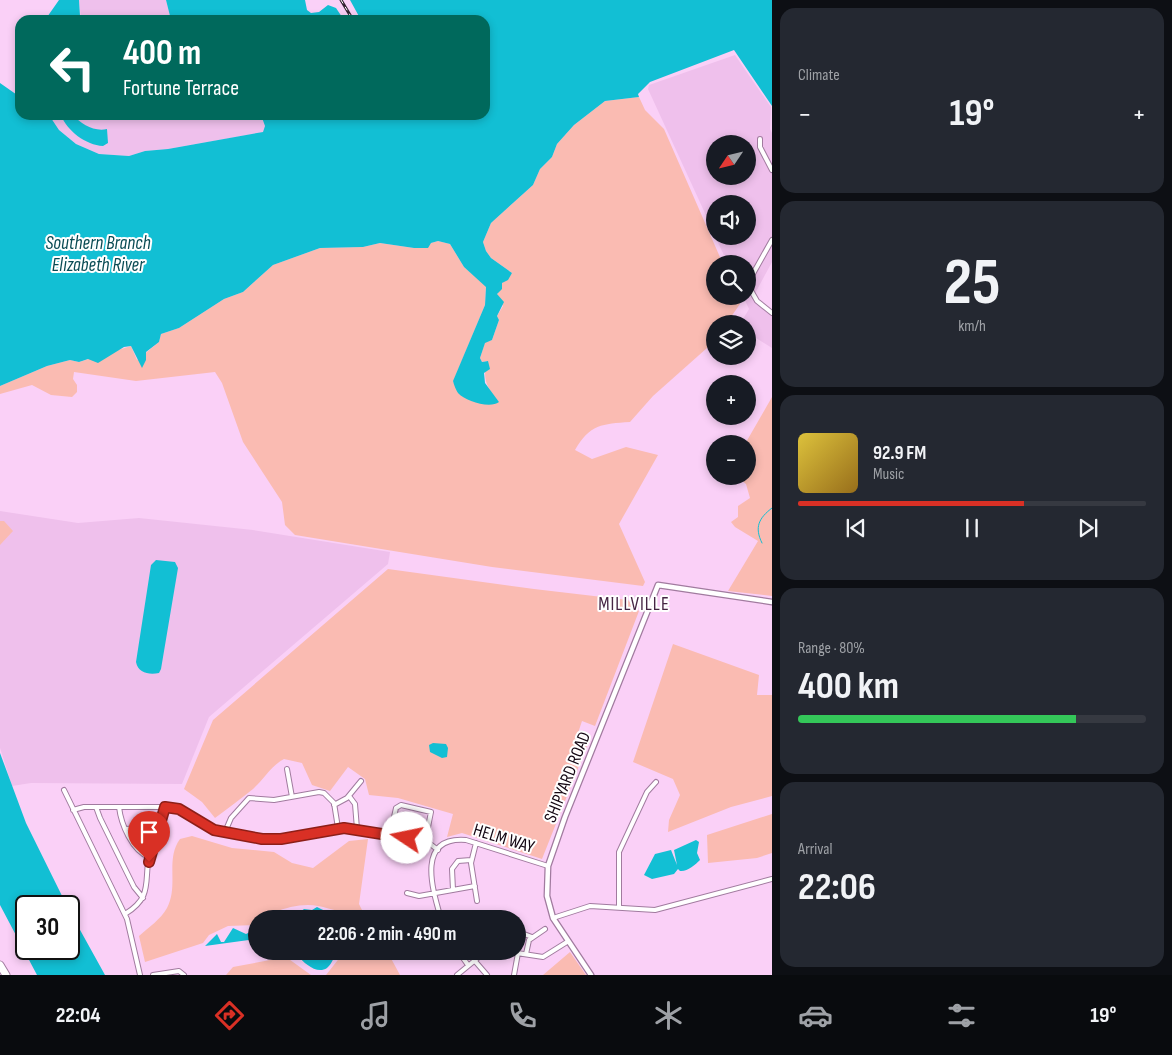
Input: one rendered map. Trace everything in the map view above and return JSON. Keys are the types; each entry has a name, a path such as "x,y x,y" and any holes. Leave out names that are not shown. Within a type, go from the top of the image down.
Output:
{"highway":[{"path":"0,965 6,975"}],"street":[{"path":"760,139 760,147 772,170"},
{"path":"772,240 750,279 749,287 757,302 772,313"},
{"name":"SHIPYARD ROAD","path":"591,975 552,918 546,889 548,866 565,817 658,585 772,602"},
{"path":"287,768 292,797"},
{"path":"334,805 349,796 361,782"},
{"path":"619,907 619,852 647,792 656,782"},
{"path":"64,790 125,914 140,975"},
{"path":"226,832 231,818 249,798 270,801 322,792 331,798 338,828"},
{"path":"349,796 355,804 357,829"},
{"path":"390,835 396,808 401,804 431,812 424,842"},
{"path":"74,810 96,806 179,809 210,828 274,840 338,828 357,829 424,842 438,850 430,869 434,894 439,910"},
{"path":"96,806 134,887 143,898"},
{"path":"119,807 126,829 137,850 149,857"},
{"path":"125,914 143,898 148,882 149,857 165,807"},
{"path":"126,829 142,826 158,830"},
{"name":"HELM WAY","path":"438,850 454,840 476,843 548,866"},
{"path":"476,843 471,860 477,901"},
{"path":"453,890 452,869 458,861 471,860"},
{"path":"552,918 590,906 655,910 772,879"},
{"path":"407,893 416,896 475,886"},
{"path":"545,929 528,943 526,954 546,956 567,942"},
{"path":"526,935 532,938"},
{"path":"464,960 468,965"},
{"path":"457,975 474,960 487,975"},
{"path":"514,975 517,960"},
{"path":"153,975 179,970 184,975"}],"shaded area":[{"path":"79,0 166,0 170,15 81,15"},
{"path":"735,55 771,107 772,262 756,292 756,255 724,255 719,245 756,245 756,195 706,195 706,215 648,89 649,85"},
{"path":"639,97 645,110 664,129 706,225 706,245 715,245 719,255 706,255 706,305 739,305 732,315 706,315 706,349 653,396 630,422 604,425 592,430 575,450 592,459 626,447 658,455 619,524 645,582 643,586 492,567 295,535 285,525 282,502 243,442 222,383 215,372 136,381 74,372 73,379 77,385 77,392 72,397 51,395 32,385 0,394 0,386 47,366 70,360 79,362 131,346 137,360 159,342 161,334 179,328 224,299 243,292 273,265 320,248 363,247 380,243 414,248 438,241 450,244 464,267 486,286 485,305 453,382 499,402 491,392 485,378 487,361 482,362 480,358 485,342 492,340 499,320 497,316 503,306 497,295 502,283 512,273 491,258 483,242 491,223 533,185 540,169 552,157 557,144 574,125 605,101"},
{"path":"52,120 263,120 265,126 264,132 168,149 145,151 129,156 99,154 76,144 59,130"},
{"path":"756,301 772,311 772,348 756,338 756,315 745,315 749,309 747,305 756,305"},
{"path":"772,397 772,596 728,591 758,541 735,527 731,522 738,517 738,506 750,498 746,485 756,485 756,435 750,435"},
{"path":"0,511 78,523 139,518 253,530 390,552 388,564 209,717 182,784 31,783 12,786 0,748"},
{"path":"0,521 4,521 13,531 0,545"},
{"path":"388,569 628,600 639,611 595,726 582,721 578,733 590,738 542,859 462,833 447,837 453,814 398,798 369,795 365,779 348,767 330,791 312,785 302,763 284,759 271,769 253,789 215,818 202,802 184,789 213,720"},
{"path":"673,644 759,675 757,695 772,695 772,796 731,807 668,832 669,820 680,795 673,779 633,762"},
{"path":"772,814 772,853 757,858 708,863 707,835"},
{"path":"192,836 232,848 274,852 292,863 313,868 349,841 368,839 359,904 362,910 336,910 313,905 302,905 281,910 248,910 248,925 228,926 209,935 203,943 145,962 139,936 158,920 167,908 172,890 173,855 180,839"},
{"path":"570,952 586,975 543,975"},
{"path":"270,960 290,960 311,975 226,975 233,967"},
{"path":"338,960 392,960 400,975 326,975"}],"water":[{"path":"59,0 79,0 80,15 48,15"},
{"path":"166,0 305,0 307,10 311,13 319,12 328,5 336,8 341,15 170,15"},
{"name":"Southern Branch Elizabeth River","path":"350,0 772,0 772,106 734,50 650,82 638,94 639,97 605,101 574,125 557,144 552,157 540,169 533,185 491,223 483,242 491,258 512,273 508,280 502,283 502,289 497,294 504,302 497,316 499,320 492,340 485,343 480,358 482,362 488,361 490,369 484,373 485,383 499,402 495,404 478,403 466,399 458,393 454,384 453,381 485,305 486,287 464,267 450,244 438,241 431,243 428,248 380,243 363,247 320,248 273,265 243,292 224,299 179,328 161,334 159,342 146,352 146,360 142,368 131,346 124,347 98,363 88,359 79,362 70,360 47,366 0,386 0,83 15,94 15,120 52,120 59,130 76,144 99,154 129,156 145,151 168,149 263,132 265,126 263,120 490,120 490,15 358,15"},
{"path":"79,120 97,129 107,129 108,143 103,146 84,140 72,132 64,121"},
{"path":"156,560 175,562 178,568 161,669 159,673 151,674 139,669 136,662 151,565"},
{"path":"433,743 446,744 448,748 447,757 442,758 430,752 429,745"},
{"path":"0,753 26,823 62,895 15,895 15,933 0,905"},
{"path":"696,840 699,842 697,853 700,860 691,868 683,871 678,869 674,874 652,879 644,875 655,854 671,850 677,865 674,850"},
{"path":"317,907 324,910 312,910"},
{"path":"233,928 246,934 248,933 248,940 205,946 217,934 221,942 224,942"},
{"path":"80,930 105,975 37,975 29,960 80,960"},
{"path":"302,960 333,960 323,970 307,965"}],"waterway":[{"path":"762,543 758,532 759,523 772,508"}],"railway":[{"path":"341,0 350,15"}],"district":[{"name":"MILLVILLE","path":"634,603"}],"route":[{"path":"149,862 150,852 165,807 179,809 214,830 269,840 344,828 407,838"}]}
